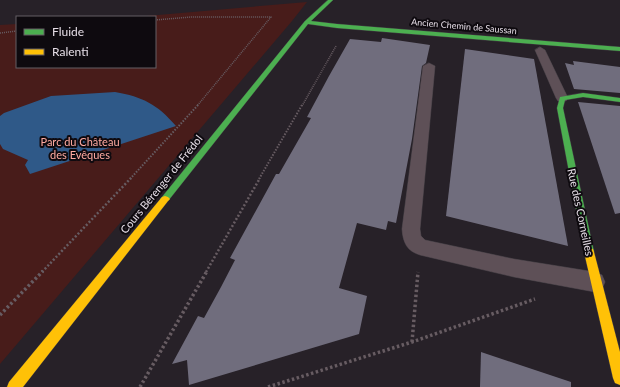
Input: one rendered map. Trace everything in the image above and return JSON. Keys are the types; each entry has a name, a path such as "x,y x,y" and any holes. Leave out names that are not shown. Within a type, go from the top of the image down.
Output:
{"street":[{"name":"Cours Bérenger de Frédol","path":"14,387 307,22 331,0"},
{"name":"Ancien Chemin de Saussan","path":"307,22 620,48"},
{"path":"562,98 572,94 588,94 620,100"},
{"name":"Rue des Corneilles","path":"562,98 560,108 595,282 620,378"}],"lane":[{"name":"Rue des Corneilles","path":"540,50 562,98"},
{"path":"429,66 411,229 412,240 420,247 514,268 595,282"}],"path":[{"path":"0,315 156,153 236,62 271,17 191,17 156,20"},
{"path":"140,387 342,26"},
{"path":"0,33 16,32"},
{"path":"412,342 420,247"},
{"path":"268,387 412,342 542,297"}],"green space":[{"name":"Parc du Château des Evêques","path":"307,2 0,364 0,25 16,24 16,68 156,68 156,16 146,16"}],"water":[{"path":"115,92 142,99 156,107 176,126 30,174 25,165 28,160 3,149 0,144 0,116 4,113 51,96"}],"building":[{"path":"382,38 430,45 426,63 422,66 412,139 396,223 388,221 386,230 357,223 339,288 367,296 359,334 189,385 187,360 172,364 198,316 204,318 221,287 235,260 230,258 276,174 279,174 311,118 307,117 329,76 350,39 381,42"},
{"path":"465,49 534,59 568,246 446,216"},
{"path":"573,61 620,67 620,93 574,89 565,63 574,65"},
{"path":"578,102 620,106 620,213 615,214"},
{"path":"481,352 571,382 571,387 480,387"}],"traffic: fast":[{"path":"165,199 307,22 331,0"},
{"path":"307,22 337,26 620,49"},
{"path":"589,252 560,108 562,98 583,95 620,100"}],"traffic: slow":[{"path":"14,387 165,199"},
{"path":"589,252 620,378"}]}
